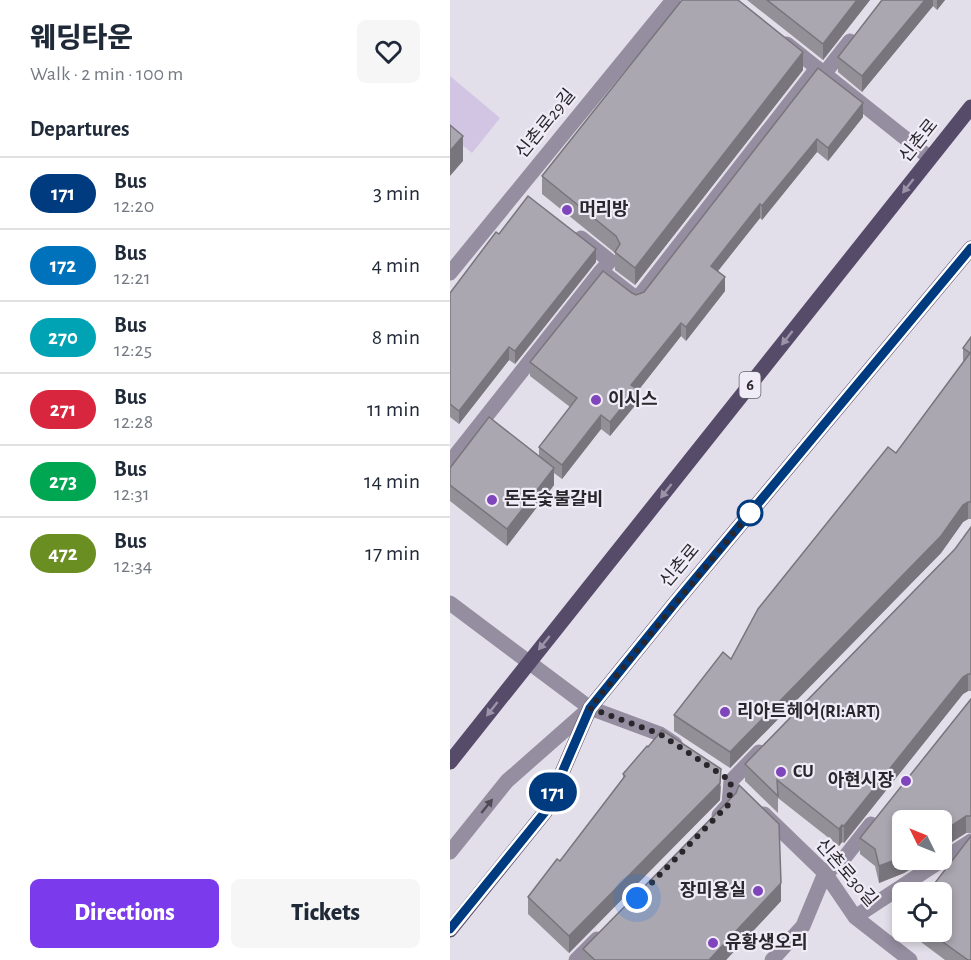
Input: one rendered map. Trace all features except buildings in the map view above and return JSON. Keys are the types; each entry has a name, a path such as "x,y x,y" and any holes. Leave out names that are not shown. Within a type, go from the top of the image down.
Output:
{"main road":[{"name":"신촌로","path":"450,762 971,107"},
{"name":"신촌로","path":"450,930 545,812 590,708 971,248"}],"street":[{"name":"신촌로29길","path":"450,273 523,192 673,0"},
{"path":"601,271 637,299 821,71 861,28"},
{"path":"774,34 930,158"},
{"path":"450,462 610,261 573,232"},
{"path":"450,603 590,708 660,734 687,752"},
{"path":"450,852 507,781 590,708"},
{"path":"705,829 729,804 726,778 772,739"},
{"name":"신촌로30길","path":"726,778 825,873 855,917 909,960"},
{"path":"772,960 803,926 825,873 841,862 882,812"},
{"path":"855,917 971,841"},
{"path":"576,960 608,927"}],"shaded area":[{"path":"450,76 500,118 472,153 450,135"}],"bus line":[{"name":"171","path":"450,929 545,812 590,708 971,248"}],"place":[{"name":"머리방","path":"567,210"},
{"name":"이시스","path":"596,400"},
{"name":"돈돈숯불갈비","path":"492,500"},
{"name":"리아트헤어(RI:ART)","path":"725,712"},
{"name":"CU","path":"781,772"},
{"name":"아현시장","path":"906,781"},
{"name":"장미용실","path":"758,891"},
{"name":"유황생오리","path":"713,943"}],"route":[{"path":"637,898 729,804 731,781 660,734 590,708 750,513"}]}
